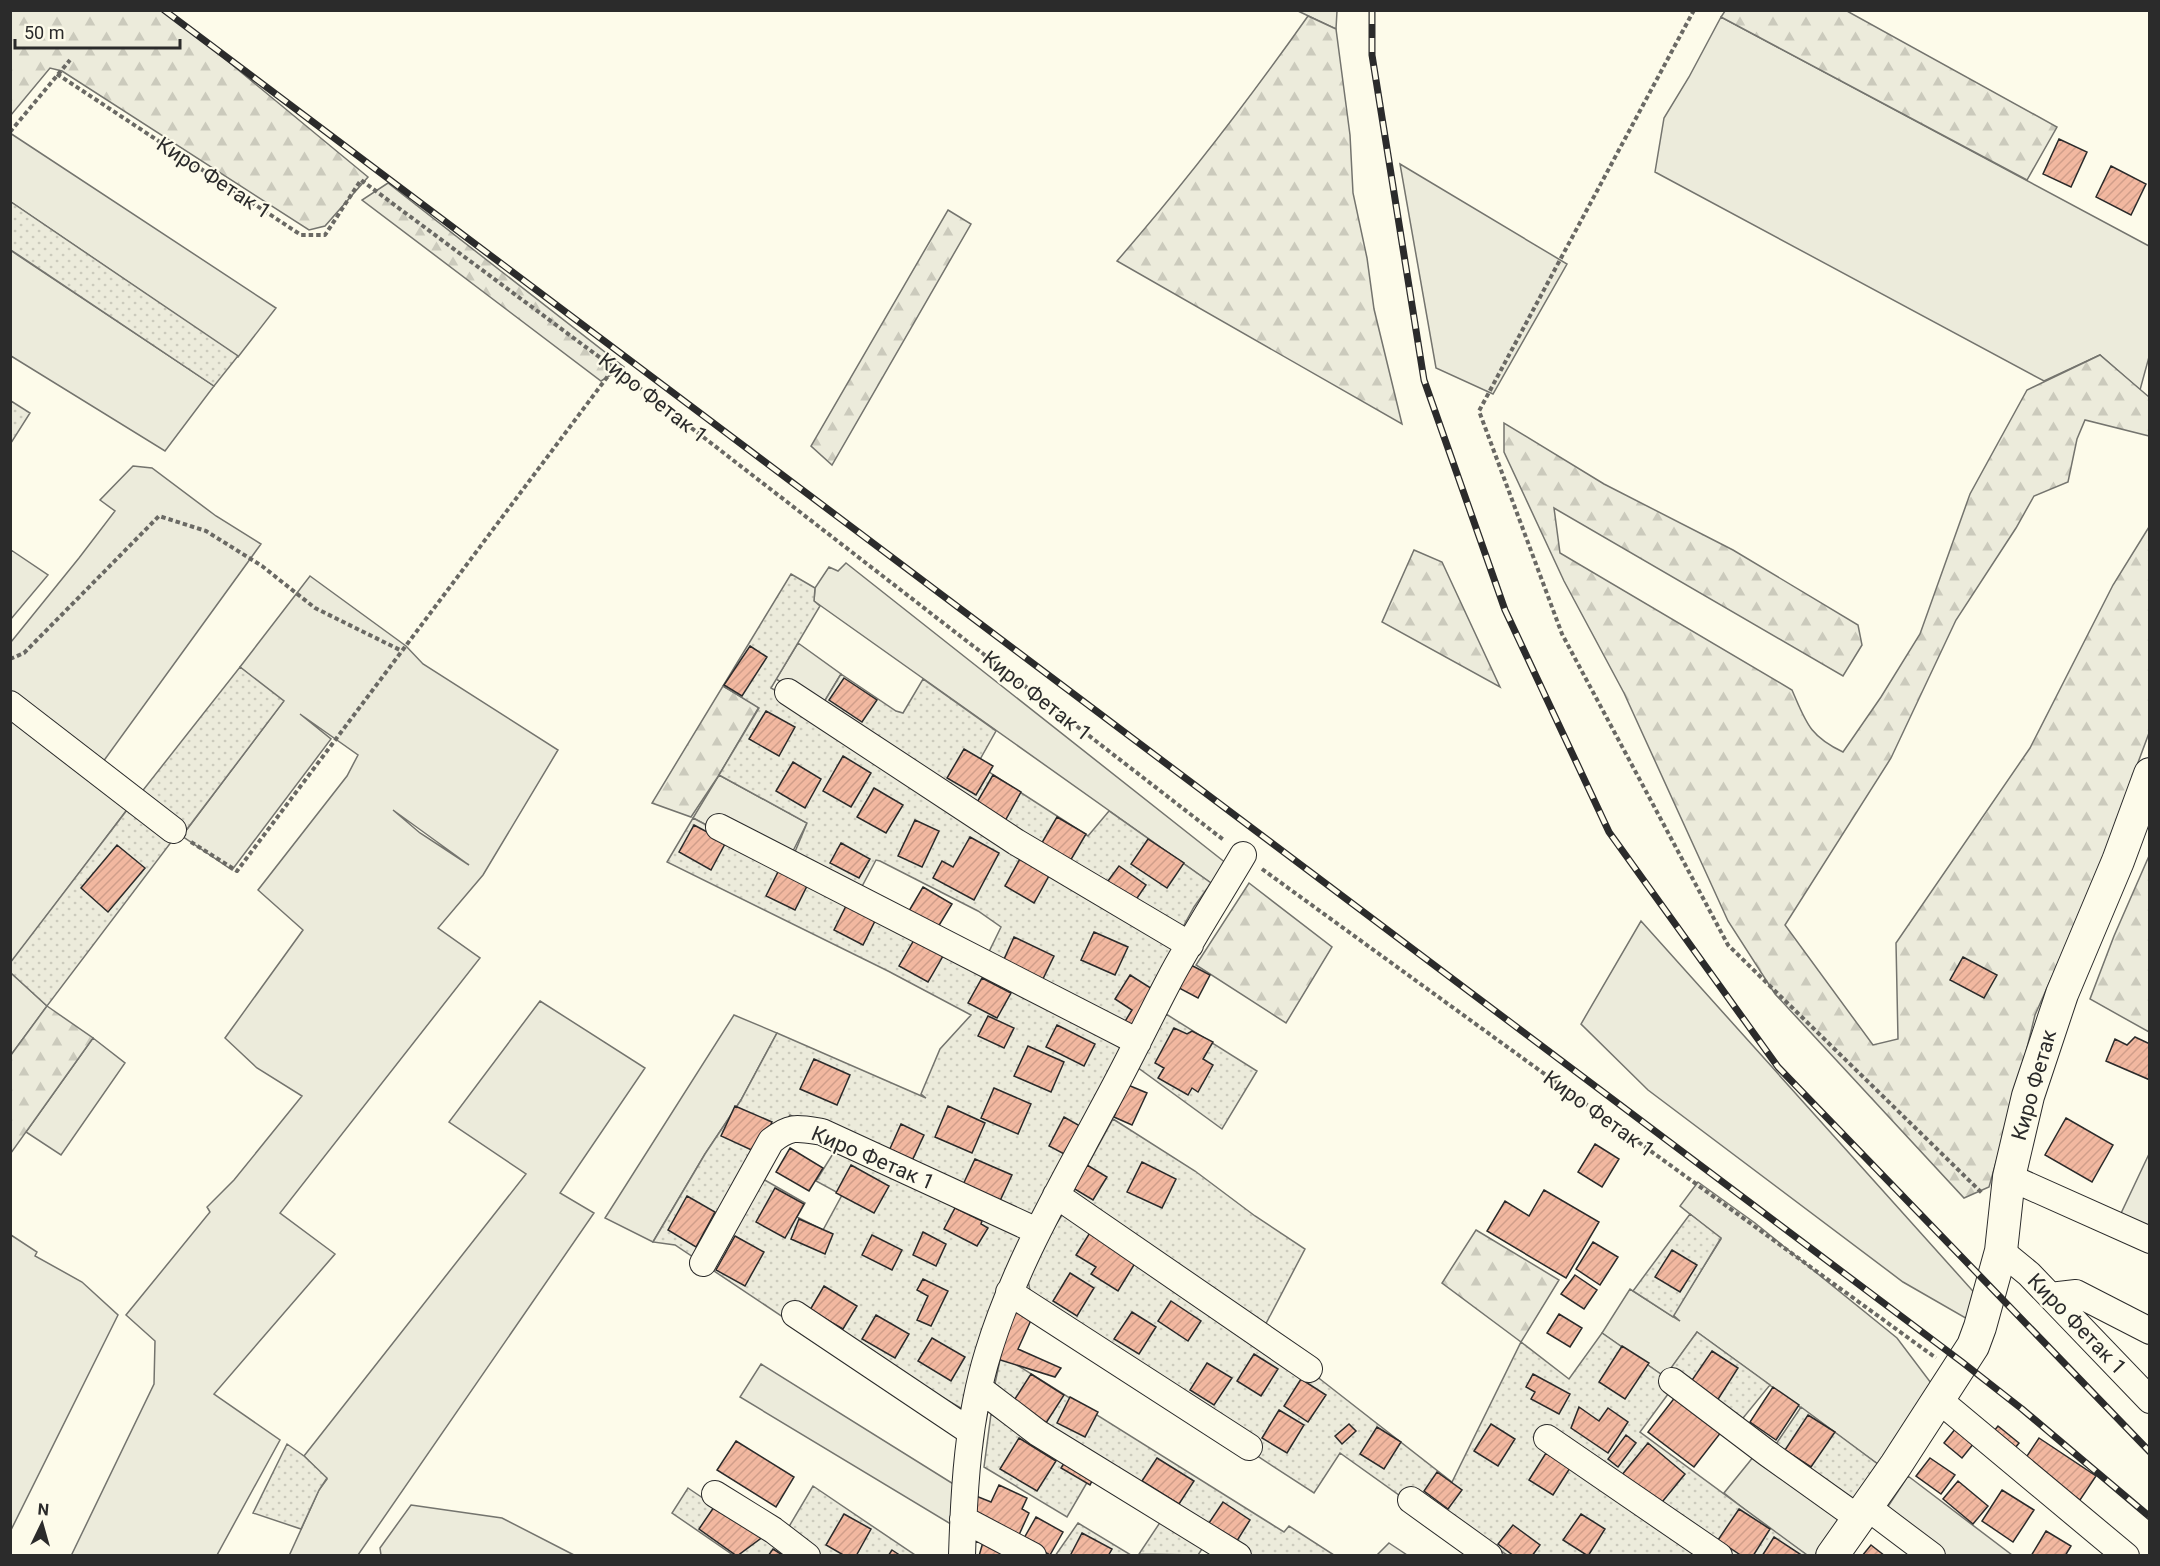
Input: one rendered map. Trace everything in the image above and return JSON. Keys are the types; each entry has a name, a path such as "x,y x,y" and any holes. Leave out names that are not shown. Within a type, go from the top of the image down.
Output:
{"main road":[{"name":"Киро Фетак","path":"1832,1556 1939,1400 1973,1346 2001,1251 2009,1177 2028,1095 2062,994 2118,861 2150,774"}],"street":[{"path":"788,692 1016,842 1190,945"},
{"path":"10,704 173,830"},
{"path":"719,827 1137,1042"},
{"path":"962,1556 971,1432 988,1354 1009,1292 1037,1231 1137,1042 1242,855"},
{"name":"Киро Фетак 1","path":"703,1263 771,1141 785,1130 799,1128 822,1132 1037,1231"},
{"path":"2009,1177 2150,1240"},
{"path":"1056,1195 1309,1369"},
{"name":"Киро Фетак 1","path":"2001,1251 2029,1274 2150,1400"},
{"path":"1991,1287 2012,1273 2029,1274"},
{"path":"1009,1292 1249,1447"},
{"path":"2050,1296 2076,1293 2150,1330"},
{"path":"795,1314 971,1432"},
{"path":"1672,1381 1767,1454 1932,1556"},
{"path":"979,1388 1038,1432 1238,1556"},
{"path":"1939,1400 2126,1556"},
{"path":"1547,1438 1719,1556"},
{"path":"715,1494 773,1530 807,1556"},
{"path":"1411,1500 1489,1556"},
{"path":"963,1519 1032,1556"}],"path":[{"path":"1695,10 1479,411 1562,634 1728,945 2005,1216"},
{"path":"10,132 70,60"},
{"name":"Киро Фетак 1","path":"57,74 301,235 325,235 361,180 614,368 1242,855 1956,1372"},
{"path":"173,830 237,871 614,368"},
{"path":"10,659 24,653 159,516 206,531 262,566 315,608 402,651"}],"green space":[{"path":"11,10 167,11 368,177 325,226 309,230 62,71 50,68 11,115"},
{"path":"1298,11 1337,11 1336,29"},
{"path":"1725,11 1847,11 2057,127 2027,180 1721,17"},
{"path":"1308,16 1336,29 1350,135 1353,193 1367,258 1374,309 1402,424 1117,261 1216,141"},
{"path":"1721,17 2149,246 2149,357 2140,390 2100,355 2044,381 1655,172 1664,118"},
{"path":"10,133 276,308 238,357 11,202"},
{"path":"1400,164 1567,264 1493,394 1436,368"},
{"path":"388,183 624,367 601,381 362,200"},
{"path":"10,202 238,356 214,386 11,250"},
{"path":"948,210 971,224 832,465 811,446"},
{"path":"10,250 214,386 165,451 11,356"},
{"path":"2100,355 2149,397 2149,436 2085,420 2077,439 2068,482 2034,496 2016,528 1956,620 1891,758 1785,925 1873,1045 1898,1039 1896,943 2030,748 2113,585 2149,527 2149,733 2091,889 2035,1015 1989,1187 1964,1198 1775,994 1728,921 1624,693 1564,581 1504,452 1504,423 1604,484 1733,550 1858,625 1862,645 1843,676 1554,508 1560,553 1792,690 1810,727 1823,740 1843,752 1920,634 1970,494 2027,390"},
{"path":"11,401 30,413 11,443"},
{"path":"133,466 152,468 216,516 261,544 100,766 11,695 11,642 115,511 100,500"},
{"path":"11,550 48,575 11,619"},
{"path":"1414,550 1442,562 1500,687 1382,622"},
{"path":"846,563 1236,871 1211,883 814,601 815,588 829,567 838,571"},
{"path":"791,574 815,588 814,601 820,606 771,688 815,713 1173,946 1150,1004 1135,1031 985,960 1001,927 978,911 880,861 876,860 859,892 792,859 807,823 719,775 759,708 723,686"},
{"path":"310,576 406,646 423,664 558,750 483,875 438,928 480,958 280,1213 335,1254 214,1394 280,1440 217,1555 71,1556 154,1384 155,1341 126,1315 210,1212 207,1207 234,1180 302,1096 257,1068 225,1038 303,930 258,890 347,776 358,755 300,714 331,739 232,870 182,836 283,702 240,667","holes":["393,810 469,865 420,833"]},
{"path":"798,643 841,674 821,707 776,679"},
{"path":"240,667 284,701 187,829 140,794"},
{"path":"841,674 896,711 903,713 923,679 996,731 978,763 992,774 1088,836 1109,811 1211,883 1178,936 821,707"},
{"path":"723,686 759,707 719,775 691,817 652,803"},
{"path":"10,710 132,803 11,963 10,963"},
{"path":"719,775 807,823 785,867 693,818"},
{"path":"127,810 172,841 47,1006 11,973 10,963"},
{"path":"693,818 1128,1045 1035,1227 790,1115 724,1218 763,1179 805,1203 797,1217 823,1230 842,1195 816,1181 834,1152 1029,1237 966,1411 910,1379 789,1321 675,1245 653,1242 705,1154 741,1100 777,1033 926,1098 921,1094 940,1049 971,1015 888,971 667,862"},
{"path":"2149,856 2149,1032 2090,999 2114,936"},
{"path":"1249,883 1332,947 1286,1023 1196,965"},
{"path":"1641,921 1980,1299 1969,1320 1903,1282 1648,1090 1581,1024"},
{"path":"11,973 47,1006 11,1055"},
{"path":"540,1001 645,1068 560,1193 594,1213 358,1555 289,1556 319,1490 327,1479 304,1456 526,1174 449,1122"},
{"path":"47,1006 93,1038 11,1153 11,1055"},
{"path":"1166,1014 1257,1071 1222,1129 1137,1067"},
{"path":"734,1015 777,1033 741,1100 705,1154 653,1242 605,1218"},
{"path":"93,1038 125,1063 61,1155 26,1132"},
{"path":"1113,1119 1195,1171 1255,1216 1305,1249 1261,1333 1233,1302 1073,1192"},
{"path":"2149,1154 2149,1239 2116,1224"},
{"path":"1698,1182 1755,1223 1897,1338 1931,1383 1879,1465 1697,1332 1665,1377 1602,1333 1630,1289 1680,1321 1673,1315 1721,1239 1680,1206"},
{"path":"1064,1212 1311,1372 1452,1482 1521,1342 1569,1379 1602,1333 1665,1377 1674,1386 1640,1432 1807,1555 1507,1555 1406,1500 1340,1453 1314,1493 1245,1448 1030,1291 1028,1280 1042,1246"},
{"path":"1690,1214 1721,1238 1673,1317 1633,1291"},
{"path":"1476,1230 1559,1280 1521,1342 1442,1283"},
{"path":"11,1235 37,1252 35,1256 82,1282 118,1315 11,1530"},
{"path":"1697,1332 1770,1385 1739,1423 1668,1372"},
{"path":"1001,1355 1284,1532 1289,1526 1334,1555 1246,1555 993,1393"},
{"path":"761,1364 955,1485 954,1526 740,1397"},
{"path":"1801,1407 1879,1465 1853,1505 1772,1450"},
{"path":"991,1414 1092,1474 1067,1517 984,1467"},
{"path":"287,1444 304,1456 327,1478 301,1529 253,1513"},
{"path":"1754,1456 1845,1520 1821,1555 1807,1555 1724,1493"},
{"path":"1908,1476 2012,1555 1945,1555 1885,1511"},
{"path":"813,1486 915,1556 812,1555 784,1535"},
{"path":"688,1488 787,1555 733,1555 672,1513"},
{"path":"411,1505 502,1518 574,1555 381,1555 380,1548"},
{"path":"1163,1518 1206,1543 1198,1555 1139,1554"},
{"path":"1078,1523 1131,1555 1055,1556"},
{"path":"1389,1543 1407,1555 1377,1555"}],"building":[{"path":"2059,139 2087,152 2071,187 2043,174"},
{"path":"2111,166 2146,184 2131,215 2096,197"},
{"path":"750,646 767,657 742,696 724,685"},
{"path":"844,678 877,700 862,722 829,700"},
{"path":"766,711 795,727 779,756 749,739"},
{"path":"964,749 993,766 976,795 947,778"},
{"path":"843,756 871,773 851,807 823,791"},
{"path":"793,762 821,779 805,808 776,791"},
{"path":"993,775 1021,792 1005,821 976,804"},
{"path":"874,788 903,805 886,833 857,817"},
{"path":"1057,817 1086,834 1069,863 1040,846"},
{"path":"915,820 939,831 922,867 898,856"},
{"path":"694,825 726,842 711,870 679,852"},
{"path":"970,837 999,853 974,900 933,878 942,861 953,867"},
{"path":"1148,839 1184,863 1167,888 1131,864"},
{"path":"841,843 870,859 859,878 830,863"},
{"path":"117,845 145,868 108,912 81,888"},
{"path":"1021,857 1050,874 1034,903 1005,886"},
{"path":"1119,866 1146,885 1133,904 1105,885"},
{"path":"779,870 808,884 795,910 766,896"},
{"path":"923,887 952,904 935,932 906,916"},
{"path":"847,904 876,919 863,945 834,930"},
{"path":"1094,932 1128,947 1115,975 1081,960"},
{"path":"1014,937 1054,956 1040,985 1001,966"},
{"path":"914,940 943,956 928,982 899,966"},
{"path":"1963,957 1997,975 1984,998 1950,980"},
{"path":"1191,965 1210,975 1198,998 1179,988"},
{"path":"1130,975 1157,992 1134,1029 1124,1023 1132,1010 1115,999"},
{"path":"982,978 1011,993 997,1018 968,1003"},
{"path":"988,1016 1014,1028 1004,1048 978,1036"},
{"path":"1057,1025 1095,1044 1084,1066 1046,1047"},
{"path":"1174,1028 1187,1034 1192,1031 1213,1042 1203,1059 1213,1065 1198,1092 1192,1088 1188,1095 1158,1078 1164,1068 1155,1063"},
{"path":"2135,1037 2150,1044 2150,1080 2106,1061 2115,1039 2127,1045"},
{"path":"1028,1046 1064,1062 1051,1092 1014,1076"},
{"path":"814,1059 850,1075 837,1105 800,1089"},
{"path":"1128,1085 1147,1093 1132,1125 1114,1117"},
{"path":"994,1088 1031,1104 1018,1134 981,1118"},
{"path":"735,1106 772,1122 758,1153 721,1136"},
{"path":"948,1106 985,1123 972,1153 935,1137"},
{"path":"1064,1117 1080,1126 1066,1155 1049,1146"},
{"path":"2066,1118 2113,1145 2092,1182 2045,1155"},
{"path":"901,1124 924,1135 911,1163 888,1153"},
{"path":"1595,1144 1619,1159 1602,1187 1578,1172"},
{"path":"790,1148 823,1168 809,1191 776,1172"},
{"path":"975,1159 1012,1175 998,1205 961,1189"},
{"path":"1142,1162 1176,1179 1162,1208 1127,1192"},
{"path":"851,1165 889,1186 874,1213 836,1193"},
{"path":"1087,1165 1107,1177 1093,1200 1073,1188"},
{"path":"775,1188 804,1204 785,1238 756,1222"},
{"path":"1544,1190 1599,1222 1566,1278 1487,1231 1505,1201 1529,1216"},
{"path":"687,1196 715,1212 696,1247 668,1230"},
{"path":"955,1208 982,1221 981,1224 988,1228 977,1246 944,1229"},
{"path":"799,1219 833,1234 825,1254 791,1239"},
{"path":"1091,1231 1137,1260 1118,1291 1091,1274 1096,1267 1076,1255"},
{"path":"923,1232 946,1244 936,1266 913,1255"},
{"path":"872,1235 902,1250 892,1270 862,1255"},
{"path":"735,1236 764,1252 745,1286 716,1270"},
{"path":"1593,1242 1618,1257 1600,1285 1576,1269"},
{"path":"1672,1250 1697,1265 1680,1292 1655,1277"},
{"path":"1070,1273 1094,1288 1077,1316 1053,1301"},
{"path":"1575,1275 1597,1290 1584,1309 1561,1294"},
{"path":"923,1279 948,1291 931,1326 917,1320 928,1296 917,1290"},
{"path":"824,1286 857,1306 843,1329 810,1310"},
{"path":"1171,1301 1201,1321 1188,1341 1158,1321"},
{"path":"1019,1303 1032,1318 1018,1349 1061,1368 1055,1377 994,1358"},
{"path":"1132,1312 1156,1327 1139,1354 1114,1339"},
{"path":"1559,1314 1582,1328 1570,1347 1547,1333"},
{"path":"876,1315 909,1334 895,1358 862,1339"},
{"path":"932,1338 965,1357 951,1381 918,1361"},
{"path":"1622,1346 1649,1363 1625,1399 1599,1382"},
{"path":"1712,1351 1738,1368 1715,1404 1688,1386"},
{"path":"1254,1354 1278,1369 1261,1396 1237,1381"},
{"path":"1207,1363 1232,1378 1214,1405 1190,1390"},
{"path":"1031,1374 1064,1395 1046,1423 1013,1402"},
{"path":"1533,1374 1570,1394 1559,1414 1531,1399 1535,1392 1526,1387"},
{"path":"1301,1379 1326,1395 1308,1422 1284,1406"},
{"path":"1773,1387 1799,1405 1776,1440 1750,1422"},
{"path":"1676,1396 1722,1431 1694,1467 1648,1432"},
{"path":"1070,1397 1098,1412 1085,1437 1057,1423"},
{"path":"1579,1407 1599,1421 1608,1408 1628,1422 1608,1453 1571,1428"},
{"path":"1279,1410 1304,1425 1287,1453 1262,1438"},
{"path":"1808,1415 1835,1432 1811,1467 1785,1450"},
{"path":"1349,1424 1356,1431 1342,1444 1335,1436"},
{"path":"1491,1424 1515,1439 1498,1466 1474,1451"},
{"path":"1998,1426 2019,1443 2011,1453 1990,1436"},
{"path":"1377,1427 1401,1442 1384,1469 1360,1454"},
{"path":"1956,1428 1974,1443 1962,1458 1944,1443"},
{"path":"1626,1435 1636,1443 1618,1467 1608,1459"},
{"path":"1019,1438 1056,1461 1037,1491 1000,1469"},
{"path":"2039,1438 2096,1476 2080,1500 2023,1462"},
{"path":"736,1441 794,1477 776,1507 717,1470"},
{"path":"1648,1443 1685,1474 1658,1507 1621,1476"},
{"path":"1546,1453 1570,1468 1553,1495 1529,1480"},
{"path":"1157,1458 1194,1481 1179,1504 1142,1481"},
{"path":"1930,1458 1955,1475 1941,1494 1916,1476"},
{"path":"1066,1460 1094,1477 1090,1485 1061,1468"},
{"path":"1437,1472 1462,1490 1448,1509 1424,1491"},
{"path":"1958,1481 1988,1506 1973,1524 1943,1499"},
{"path":"999,1485 1027,1498 1022,1509 1029,1513 1018,1537 968,1515 976,1496 991,1502"},
{"path":"2002,1490 2034,1510 2013,1542 1982,1521"},
{"path":"1223,1502 1250,1520 1235,1544 1207,1526"},
{"path":"716,1504 764,1536 737,1556 699,1529"},
{"path":"1739,1509 1770,1529 1753,1556 1742,1556 1718,1540"},
{"path":"844,1514 871,1529 856,1556 845,1556 826,1545"},
{"path":"1581,1514 1605,1529 1588,1556 1563,1540"},
{"path":"1036,1517 1063,1532 1050,1555 1023,1540"},
{"path":"1513,1525 1540,1545 1532,1556 1514,1556 1498,1544"},
{"path":"2046,1531 2071,1546 2065,1556 2031,1556"},
{"path":"1082,1533 1112,1549 1108,1556 1070,1556"},
{"path":"1774,1537 1803,1556 1762,1556"},
{"path":"983,1542 1023,1556 979,1556"},
{"path":"1871,1545 1885,1556 1862,1556"},
{"path":"773,1549 784,1556 768,1556"},
{"path":"892,1550 901,1556 888,1556"}],"railway":[{"path":"164,10 1962,1362 2022,1409 2150,1517"},
{"path":"1372,10 1372,55 1424,380 1505,610 1609,832 1778,1067 2150,1452"}]}
